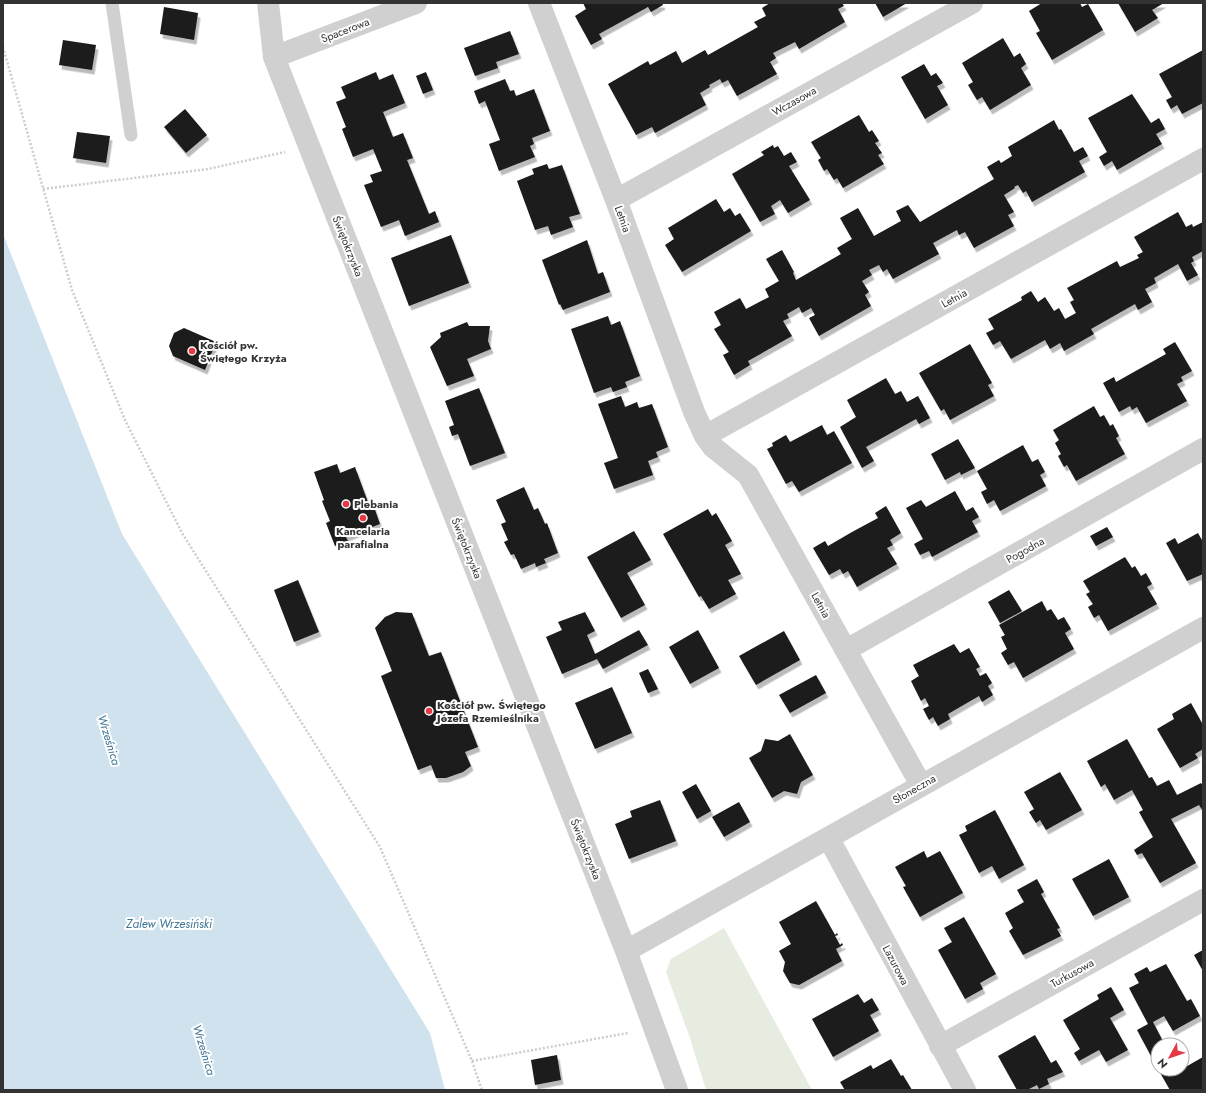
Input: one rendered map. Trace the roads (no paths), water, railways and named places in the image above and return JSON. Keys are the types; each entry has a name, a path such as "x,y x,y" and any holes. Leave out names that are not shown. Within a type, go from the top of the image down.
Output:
{"street":[{"name":"Świętokrzyska","path":"268,3 274,57 626,951 677,1090"},
{"name":"Spacerowa","path":"274,57 416,3"},
{"name":"Letnia","path":"539,3 616,200 694,412 705,436 713,447 748,475 921,786"},
{"name":"Wczasowa","path":"616,200 972,3"},
{"name":"Letnia","path":"705,436 1203,159"},
{"name":"Pogodna","path":"846,650 1203,449"},
{"name":"Słoneczna","path":"626,951 829,839 1203,628"},
{"name":"Lazurowa","path":"829,839 965,1090"},
{"name":"Turkusowa","path":"940,1046 1203,900"}],"lane":[{"path":"112,3 131,135"}],"water":[{"name":"Zalew Wrzesiński","path":"3,234 122,534 430,1033 445,1090 3,1090"}],"place":[{"name":"Kościół pw. Świętego Krzyża","path":"192,351"},
{"name":"Plebania","path":"346,504"},
{"name":"Kancelaria parafialna","path":"363,518"},
{"name":"Kościół pw. Świętego Józefa Rzemieślnika","path":"429,711"}],"water label":[{"name":"Wrześnica","path":"109,740"},
{"name":"Wrześnica","path":"204,1050"}]}
